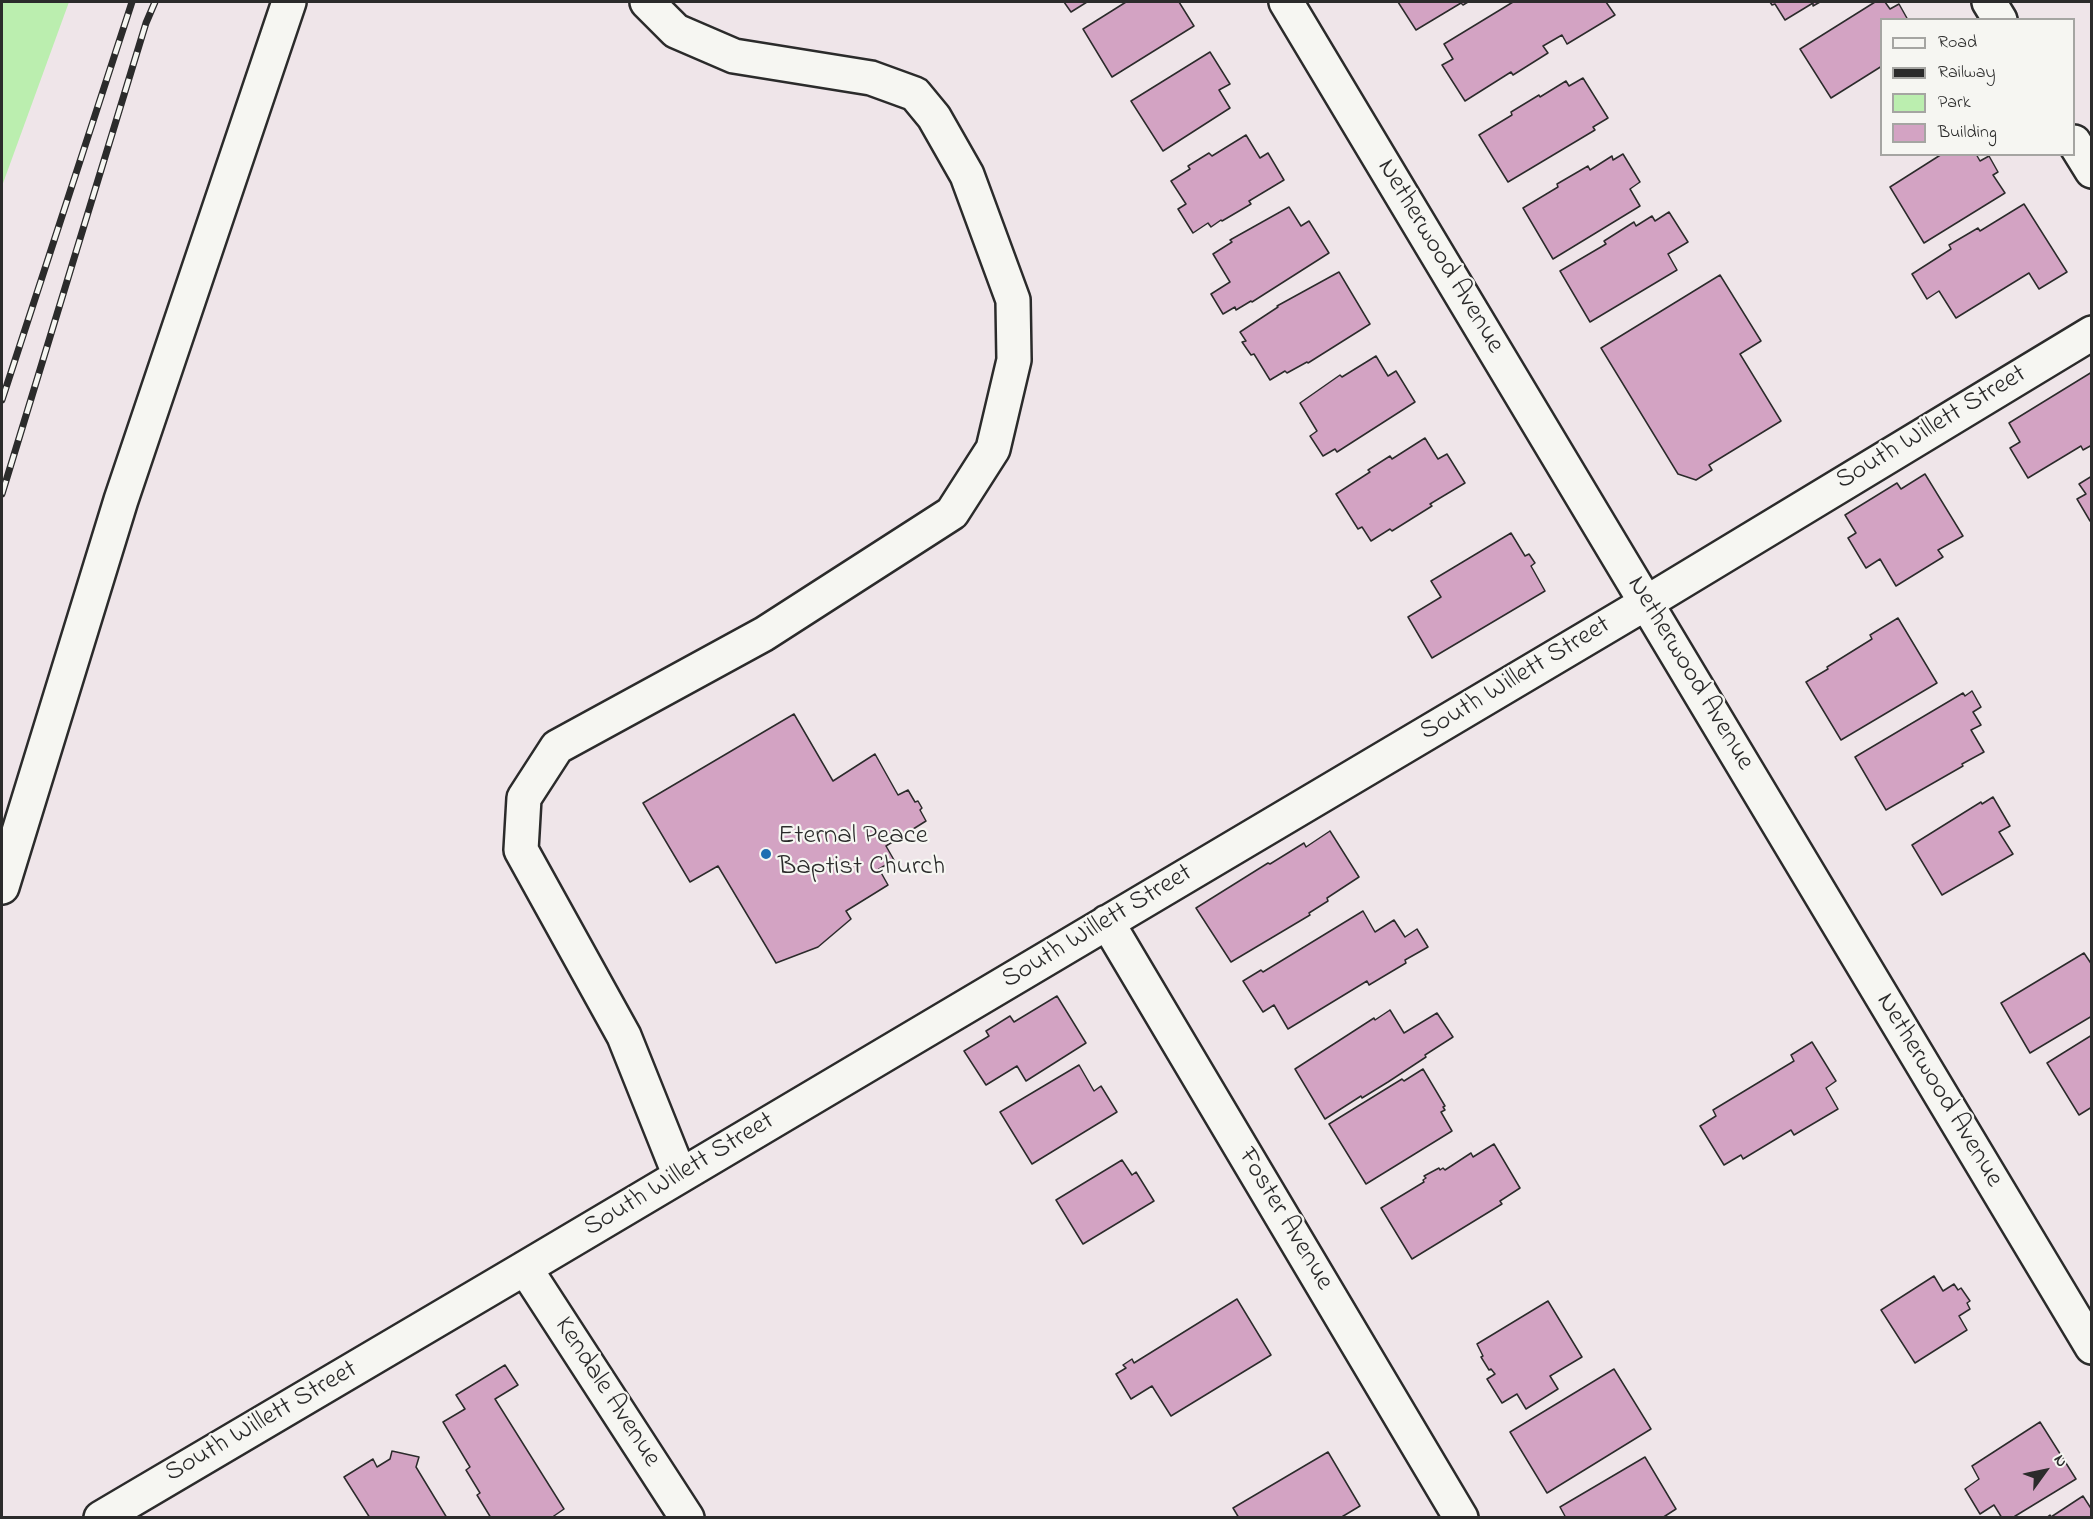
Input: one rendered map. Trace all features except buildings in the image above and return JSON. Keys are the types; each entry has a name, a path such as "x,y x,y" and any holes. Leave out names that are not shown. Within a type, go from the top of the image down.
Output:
{"street":[{"path":"2,887 121,500 289,2"},
{"path":"647,2 676,31 734,56 871,78 915,94 934,117 967,175 1013,300 1014,360 993,449 952,513 764,634 557,747 524,798 521,849 624,1036 680,1176"},
{"name":"Netherwood Avenue","path":"1286,2 2091,1347"},
{"path":"1989,2 1999,18"},
{"path":"2075,145 2091,171"},
{"name":"South Willett Street","path":"101,1518 1646,603 2091,333"},
{"name":"Foster Avenue","path":"1107,922 1461,1518"},
{"name":"Kendale Avenue","path":"525,1268 687,1518"}],"green space":[{"path":"2,2 69,2 2,186"}],"railway":[{"path":"2,400 132,2"},
{"path":"2,494 146,23 155,2"}],"place":[{"name":"Eternal Peace Baptist Church","path":"766,854"}]}
